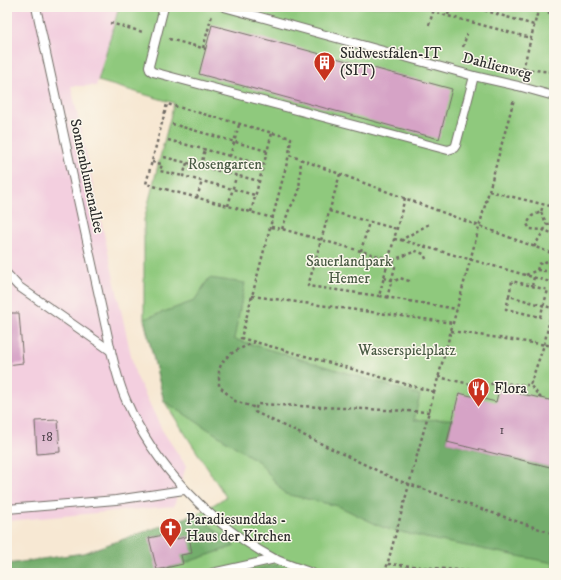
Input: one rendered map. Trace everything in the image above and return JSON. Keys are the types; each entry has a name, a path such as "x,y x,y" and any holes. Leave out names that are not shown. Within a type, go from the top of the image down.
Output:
{"lane":[{"name":"Sonnenblumenallee","path":"36,7 111,350 126,399 134,418 150,445 184,490 209,512 230,530 255,548 274,558 312,573"},
{"path":"164,7 149,66 150,70 153,72 448,150 454,148 456,144 474,76"},
{"name":"Dahlienweg","path":"224,7 474,76 554,96"},
{"path":"7,274 18,286 111,350"},
{"path":"7,509 116,500 184,490"},
{"path":"212,573 274,558"}],"path":[{"path":"448,15 450,7"},
{"path":"473,7 534,25"},
{"path":"385,573 523,69 538,7 554,15"},
{"path":"430,25 432,12 531,38"},
{"path":"176,41 205,48 210,21"},
{"path":"110,24 140,32"},
{"path":"463,47 467,34"},
{"path":"523,69 554,72"},
{"path":"273,218 146,184 167,104 291,138 289,155 273,218 251,296 241,338 434,392"},
{"path":"172,124 267,151"},
{"path":"230,156 239,125"},
{"path":"251,212 272,133"},
{"path":"168,140 263,165"},
{"path":"201,166 205,149"},
{"path":"289,155 554,254"},
{"path":"164,157 260,181"},
{"path":"228,206 241,159"},
{"path":"282,229 298,192 301,159"},
{"path":"152,162 162,164 160,171 183,176"},
{"path":"187,163 183,176 255,195"},
{"path":"340,174 308,286 457,308"},
{"path":"198,198 202,181"},
{"path":"489,191 554,208"},
{"path":"379,296 405,198"},
{"path":"543,205 541,212 547,225"},
{"path":"329,211 397,229"},
{"path":"541,212 532,216 527,224 530,229 544,230 554,234"},
{"path":"534,247 547,225 554,221"},
{"path":"360,251 369,222"},
{"path":"401,240 431,223"},
{"path":"270,227 393,260 416,251 424,254 427,261"},
{"path":"394,239 554,282"},
{"path":"387,298 395,267 393,260"},
{"path":"538,270 539,264 548,260"},
{"path":"526,275 538,270 554,272"},
{"path":"532,286 534,277"},
{"path":"384,278 395,281 400,278 409,281 409,284"},
{"path":"512,281 548,290 540,317 506,309 509,296 512,281"},
{"path":"251,296 453,323"},
{"path":"509,296 552,308"},
{"path":"541,398 530,386 544,345 554,302"},
{"path":"451,331 554,346"},
{"path":"255,342 236,351 224,360 219,370 219,381 220,386 235,401 256,408"},
{"path":"438,377 484,387 494,383 528,385"},
{"path":"482,398 484,387"},
{"path":"429,412 257,404 255,412 409,484 554,534"},
{"path":"388,564 491,573"}],"shaded area":[{"path":"7,7 119,7 96,86 71,86 135,373 162,430 186,466 174,506 7,521"}],"green space":[{"name":"Sauerlandpark Hemer","path":"119,7 554,7 554,573 61,573 114,565 226,497 164,401 144,319 144,220 174,103 98,81"},
{"path":"209,278 245,283 234,339 420,395 414,420 452,419 447,442 554,468 554,563 435,540 384,528 338,506 285,494 259,462 164,401 144,319 194,301"},
{"path":"196,514 235,546 155,573 7,573 7,564 83,553"},
{"path":"276,565 295,573 241,573"}],"building":[{"name":"Südwestfalen-IT (SIT)","path":"212,25 452,89 439,139 199,74"},
{"path":"7,313 19,313 23,363 7,365"},
{"path":"499,389 554,401 554,468 447,442 459,393 496,402"},
{"path":"58,420 60,452 37,454 35,421"},
{"path":"176,532 177,539 189,536 192,553 181,555 183,564 157,570 149,538"}],"place":[{"name":"Südwestfalen-IT (SIT)","path":"325,82"},
{"name":"Flora","path":"478,408"},
{"name":"Paradiesunddas - Haus der Kirchen","path":"171,548"}],"park label":[{"name":"Rosengarten","path":"225,164"},
{"name":"Wasserspielplatz","path":"407,350"}]}
